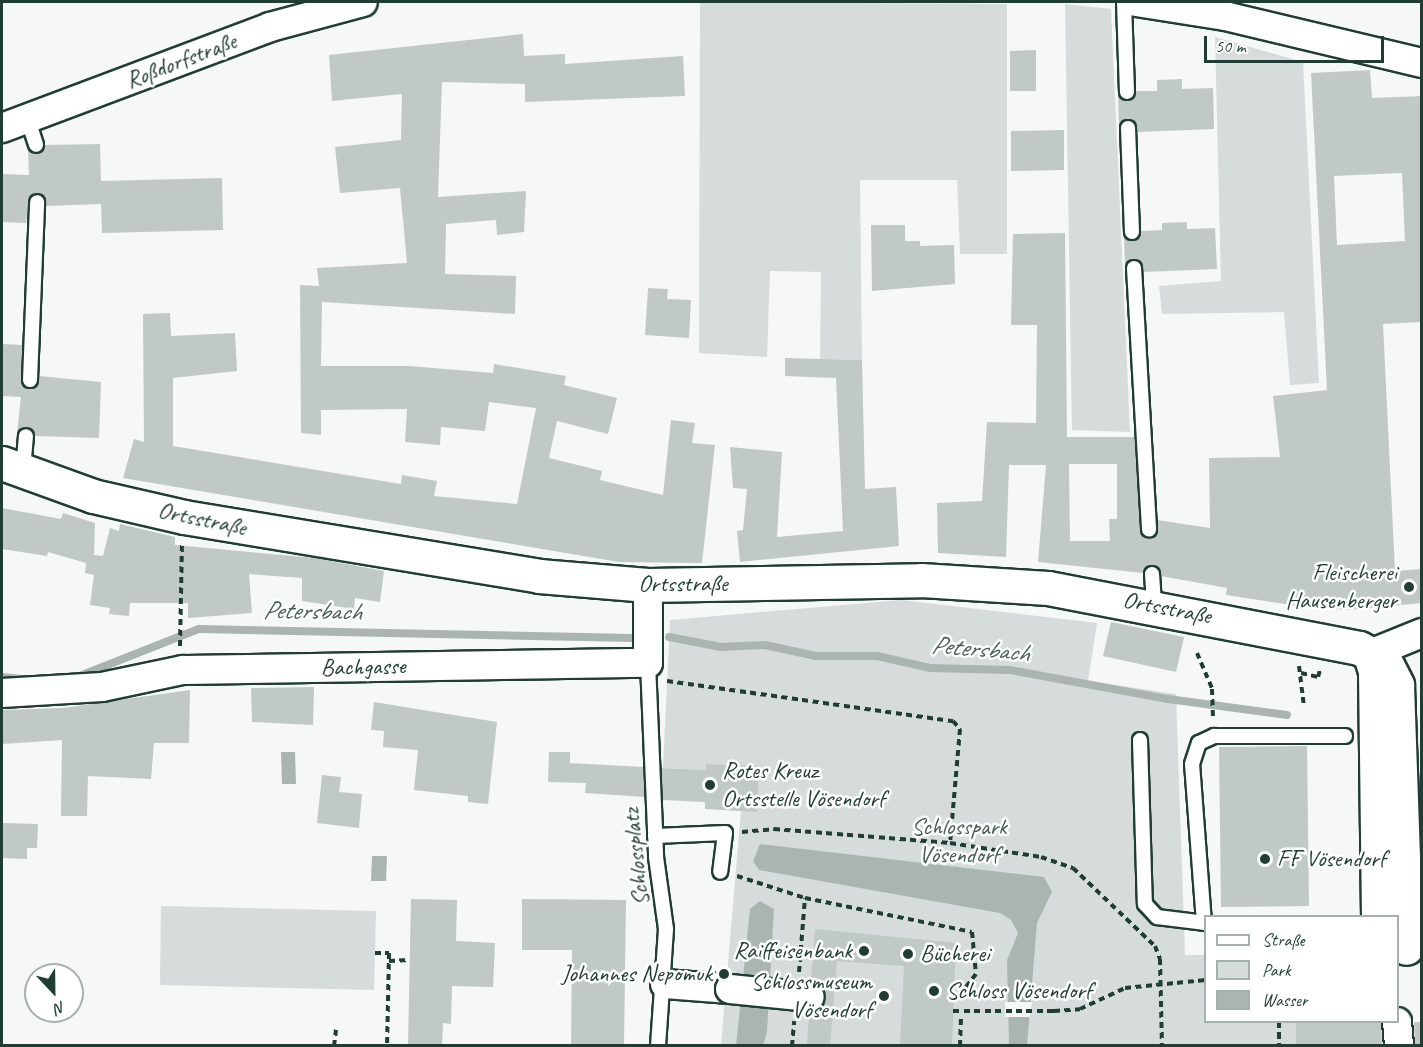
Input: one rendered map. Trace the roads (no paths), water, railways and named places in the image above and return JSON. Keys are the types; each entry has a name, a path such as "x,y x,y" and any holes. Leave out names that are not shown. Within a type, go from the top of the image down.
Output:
{"street":[{"name":"Roßdorfstraße","path":"22,131 270,27 363,2"},
{"path":"1136,2 1225,16 1422,63"},
{"name":"Ortsstraße","path":"12,467 93,496 184,517 539,576 648,585 921,580 1048,588 1153,590 1370,654 1392,668 1397,685 1406,951"},
{"path":"648,585 648,672"},
{"path":"1378,915 1375,671 1370,654 1422,633"},
{"name":"Bachgasse","path":"2,693 102,687 183,670 648,672"},
{"path":"665,984 730,988 801,999"},
{"path":"1397,1023 1399,1046"}],"lane":[{"path":"1124,2 1127,92"},
{"path":"1128,128 1132,232"},
{"path":"30,380 37,202"},
{"path":"1134,268 1149,530"},
{"path":"12,467 26,436"},
{"name":"Schlossplatz","path":"648,672 655,836 666,929 665,984 658,1046"},
{"path":"1204,915 1192,764 1199,743 1214,736 1346,736"},
{"path":"1140,740 1145,904 1157,917 1204,923"},
{"path":"655,836 725,833 720,872"}],"water":[{"path":"281,752 295,752 296,784 282,784"},
{"path":"760,844 1044,877 1052,892 1037,923 1027,1045 1009,1045 1007,960 1018,933 1011,920 1000,913 759,870 753,861"},
{"path":"372,856 387,856 386,881 371,881"},
{"path":"760,901 774,909 767,1032 763,1045 736,1046 750,909"}],"waterway":[{"name":"Petersbach","path":"82,675 199,629 632,638"},
{"name":"Petersbach","path":"669,637 721,647 765,645 816,656 877,656 930,668 1010,670 1168,699 1287,715"},
{"name":"Petersbach","path":"2,677 22,679"}],"place":[{"name":"Fleischerei Hausenberger","path":"1409,587"},
{"name":"Rotes Kreuz Ortsstelle Vösendorf","path":"710,785"},
{"name":"FF Vösendorf","path":"1265,859"},
{"name":"Raiffeisenbank","path":"864,951"},
{"name":"Bücherei","path":"908,954"},
{"name":"Johannes Nepomuk","path":"724,974"},
{"name":"Schloss Vösendorf","path":"934,991"},
{"name":"Schlossmuseum Vösendorf","path":"884,996"}],"park label":[{"name":"Schlosspark Vösendorf","path":"959,841"}]}
